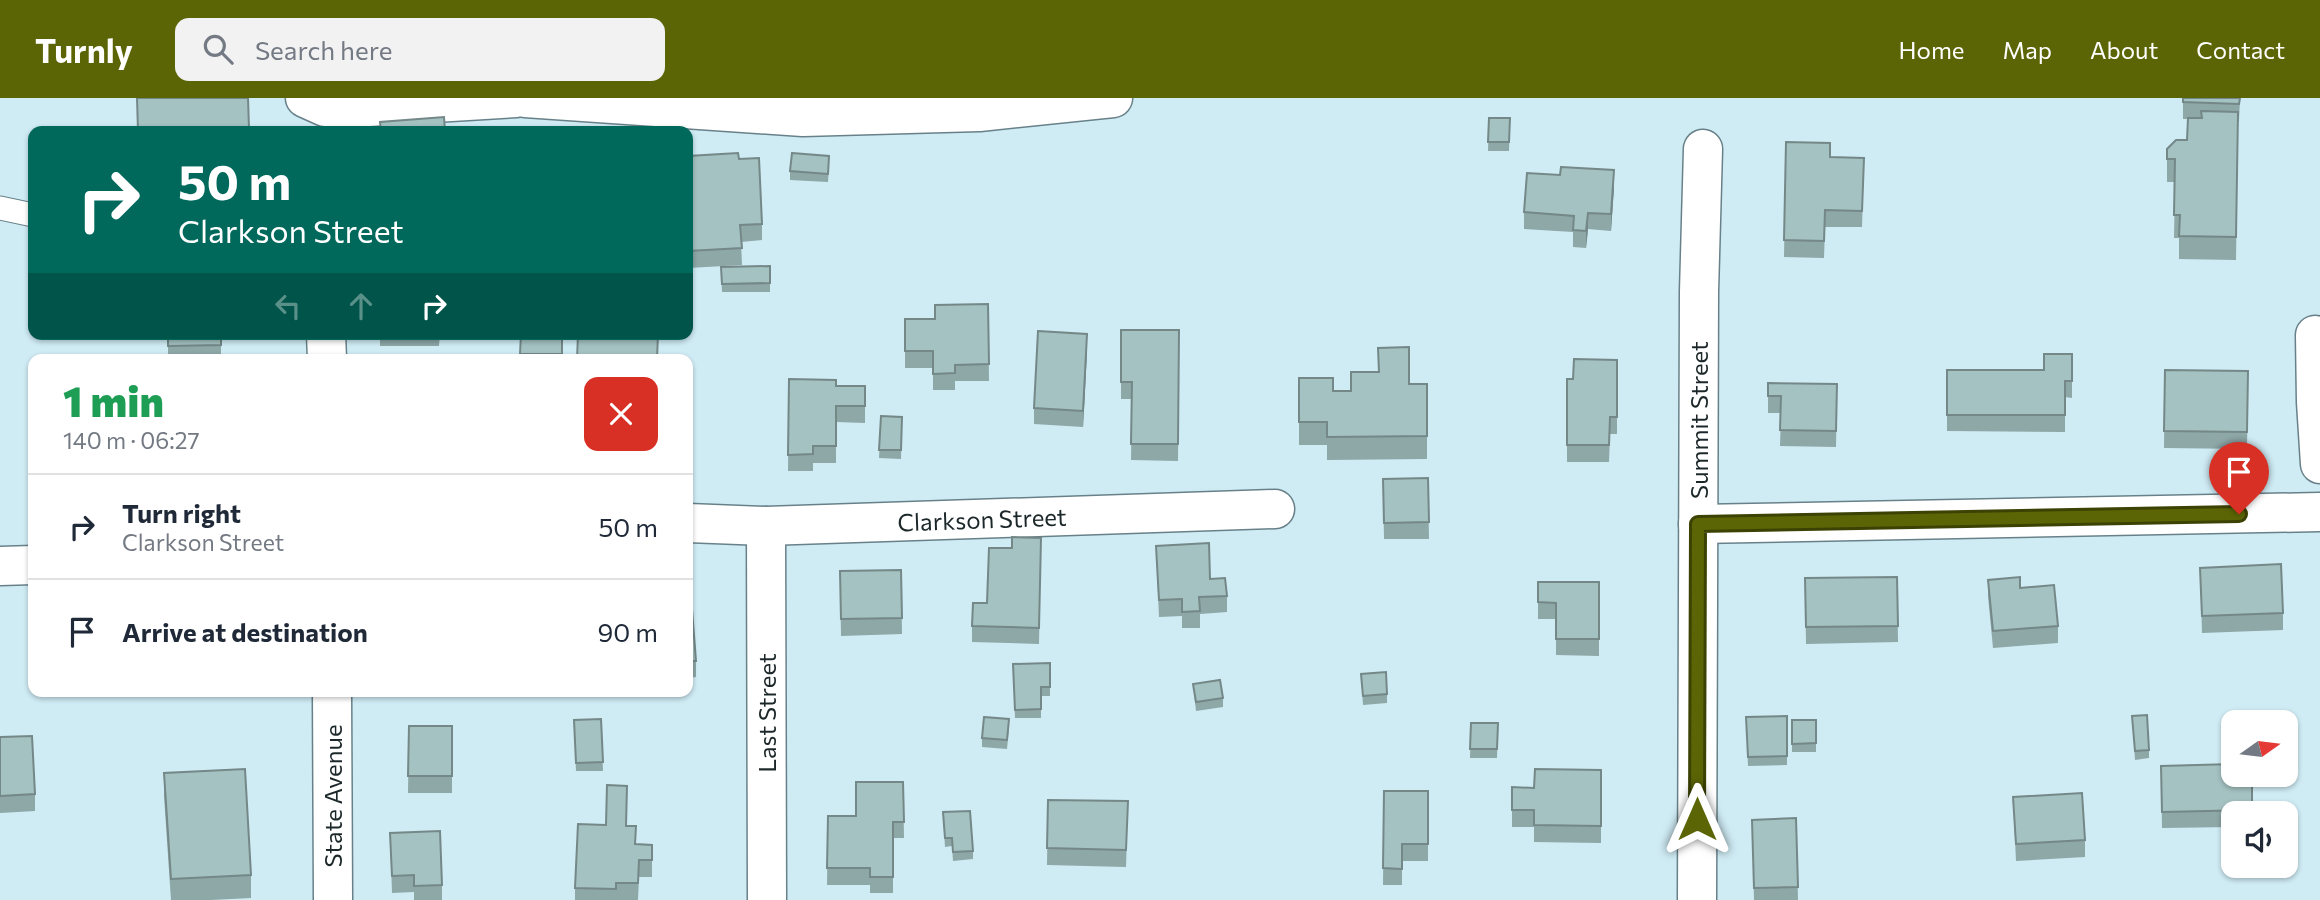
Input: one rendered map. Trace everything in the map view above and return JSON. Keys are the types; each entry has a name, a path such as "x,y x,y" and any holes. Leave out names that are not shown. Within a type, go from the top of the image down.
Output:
{"street":[{"path":"318,112 516,98"},
{"path":"525,98 803,117 979,112 1113,98"},
{"name":"Summit Street","path":"1697,900 1699,292 1703,149"},
{"path":"2315,335 2320,464"},
{"name":"Clarkson Street","path":"693,523 766,526 1275,509"},
{"path":"1698,524 2320,512"},
{"name":"Last Street","path":"766,526 767,900"},
{"path":"0,566 28,565"},
{"name":"State Avenue","path":"332,697 333,900"}],"lane":[{"path":"0,208 28,214"}],"building":[{"path":"137,98 248,98 249,126 138,126"},
{"path":"2183,98 2240,98 2239,104 2183,102"},
{"path":"2201,111 2238,112 2236,237 2179,236 2180,215 2174,215 2175,159 2167,159 2167,149 2176,140 2187,140 2188,118 2202,118"},
{"path":"444,117 445,126 380,126 380,122"},
{"path":"1489,118 1510,118 1509,142 1488,142"},
{"path":"1786,142 1830,143 1830,157 1864,158 1862,211 1825,210 1824,241 1784,240"},
{"path":"738,153 739,159 759,158 762,224 740,225 742,248 693,251 693,156"},
{"path":"792,153 829,156 828,174 790,171"},
{"path":"1561,167 1614,170 1611,214 1588,213 1586,231 1573,230 1574,216 1524,212 1527,173 1560,175"},
{"path":"770,266 770,283 722,284 721,267"},
{"path":"988,304 989,364 955,365 955,373 933,374 933,351 905,351 905,319 935,319 935,305"},
{"path":"1121,330 1179,330 1178,444 1131,444 1132,382 1121,382"},
{"path":"1038,331 1087,334 1083,411 1034,408"},
{"path":"168,340 221,340 221,345 168,346"},
{"path":"521,340 562,340 562,354 520,354"},
{"path":"578,340 658,340 657,354 577,354"},
{"path":"1409,347 1409,384 1427,384 1427,436 1327,437 1327,422 1299,422 1299,378 1333,378 1333,391 1351,391 1351,372 1379,372 1378,348"},
{"path":"2044,354 2072,354 2072,381 2065,381 2065,415 1947,415 1947,370 2044,370"},
{"path":"1574,359 1617,360 1617,417 1610,417 1609,445 1567,445 1567,379 1573,379"},
{"path":"2165,370 2248,371 2247,432 2164,431"},
{"path":"789,379 836,380 836,386 865,386 865,406 836,406 836,446 813,446 813,454 788,455"},
{"path":"1768,383 1837,384 1836,431 1780,430 1781,396 1768,396"},
{"path":"881,416 902,417 901,450 879,450"},
{"path":"1428,478 1429,522 1384,523 1383,479"},
{"path":"1012,537 1041,538 1039,628 972,626 973,603 987,603 989,548 1012,548"},
{"path":"1209,543 1210,579 1225,578 1227,596 1199,597 1200,611 1182,612 1182,599 1159,600 1156,546"},
{"path":"2281,564 2283,613 2202,616 2200,568"},
{"path":"901,570 902,618 841,619 840,571"},
{"path":"1897,577 1898,626 1806,627 1805,578"},
{"path":"2020,577 2020,588 2054,585 2058,626 1993,631 1988,580"},
{"path":"1538,582 1599,582 1599,639 1556,639 1556,603 1538,602"},
{"path":"693,622 696,661 693,661"},
{"path":"1050,663 1050,687 1041,687 1041,709 1015,710 1013,664"},
{"path":"1386,672 1387,694 1363,696 1361,674"},
{"path":"1220,680 1223,698 1196,702 1193,684"},
{"path":"2147,715 2149,750 2135,751 2132,716"},
{"path":"1787,716 1787,756 1748,757 1746,717"},
{"path":"984,717 1009,719 1007,740 982,738"},
{"path":"601,719 603,762 576,763 574,720"},
{"path":"1792,720 1816,720 1816,743 1792,744"},
{"path":"1471,723 1498,723 1497,749 1470,749"},
{"path":"409,726 452,726 452,776 408,776"},
{"path":"32,736 35,794 0,796 0,737"},
{"path":"2221,764 2221,788 2252,788 2252,801 2221,801 2221,811 2162,812 2161,766"},
{"path":"245,769 251,875 171,879 164,773"},
{"path":"1535,769 1601,770 1601,826 1534,825 1534,810 1512,810 1512,787 1534,788"},
{"path":"856,782 903,782 904,822 893,822 893,877 870,877 870,868 827,868 828,816 856,816"},
{"path":"607,785 627,786 626,826 636,826 635,844 652,845 652,860 639,860 638,883 616,883 616,889 575,888 578,824 606,825"},
{"path":"1384,791 1428,791 1428,844 1402,844 1402,869 1383,868"},
{"path":"2082,793 2085,840 2016,844 2013,797"},
{"path":"1048,800 1128,801 1126,850 1047,848"},
{"path":"970,811 973,851 953,852 952,838 945,838 943,812"},
{"path":"1796,818 1798,887 1754,888 1752,820"},
{"path":"440,831 442,885 414,886 414,875 392,876 390,833"}],"route":[{"path":"1697,819 1698,524 2239,514"}]}
